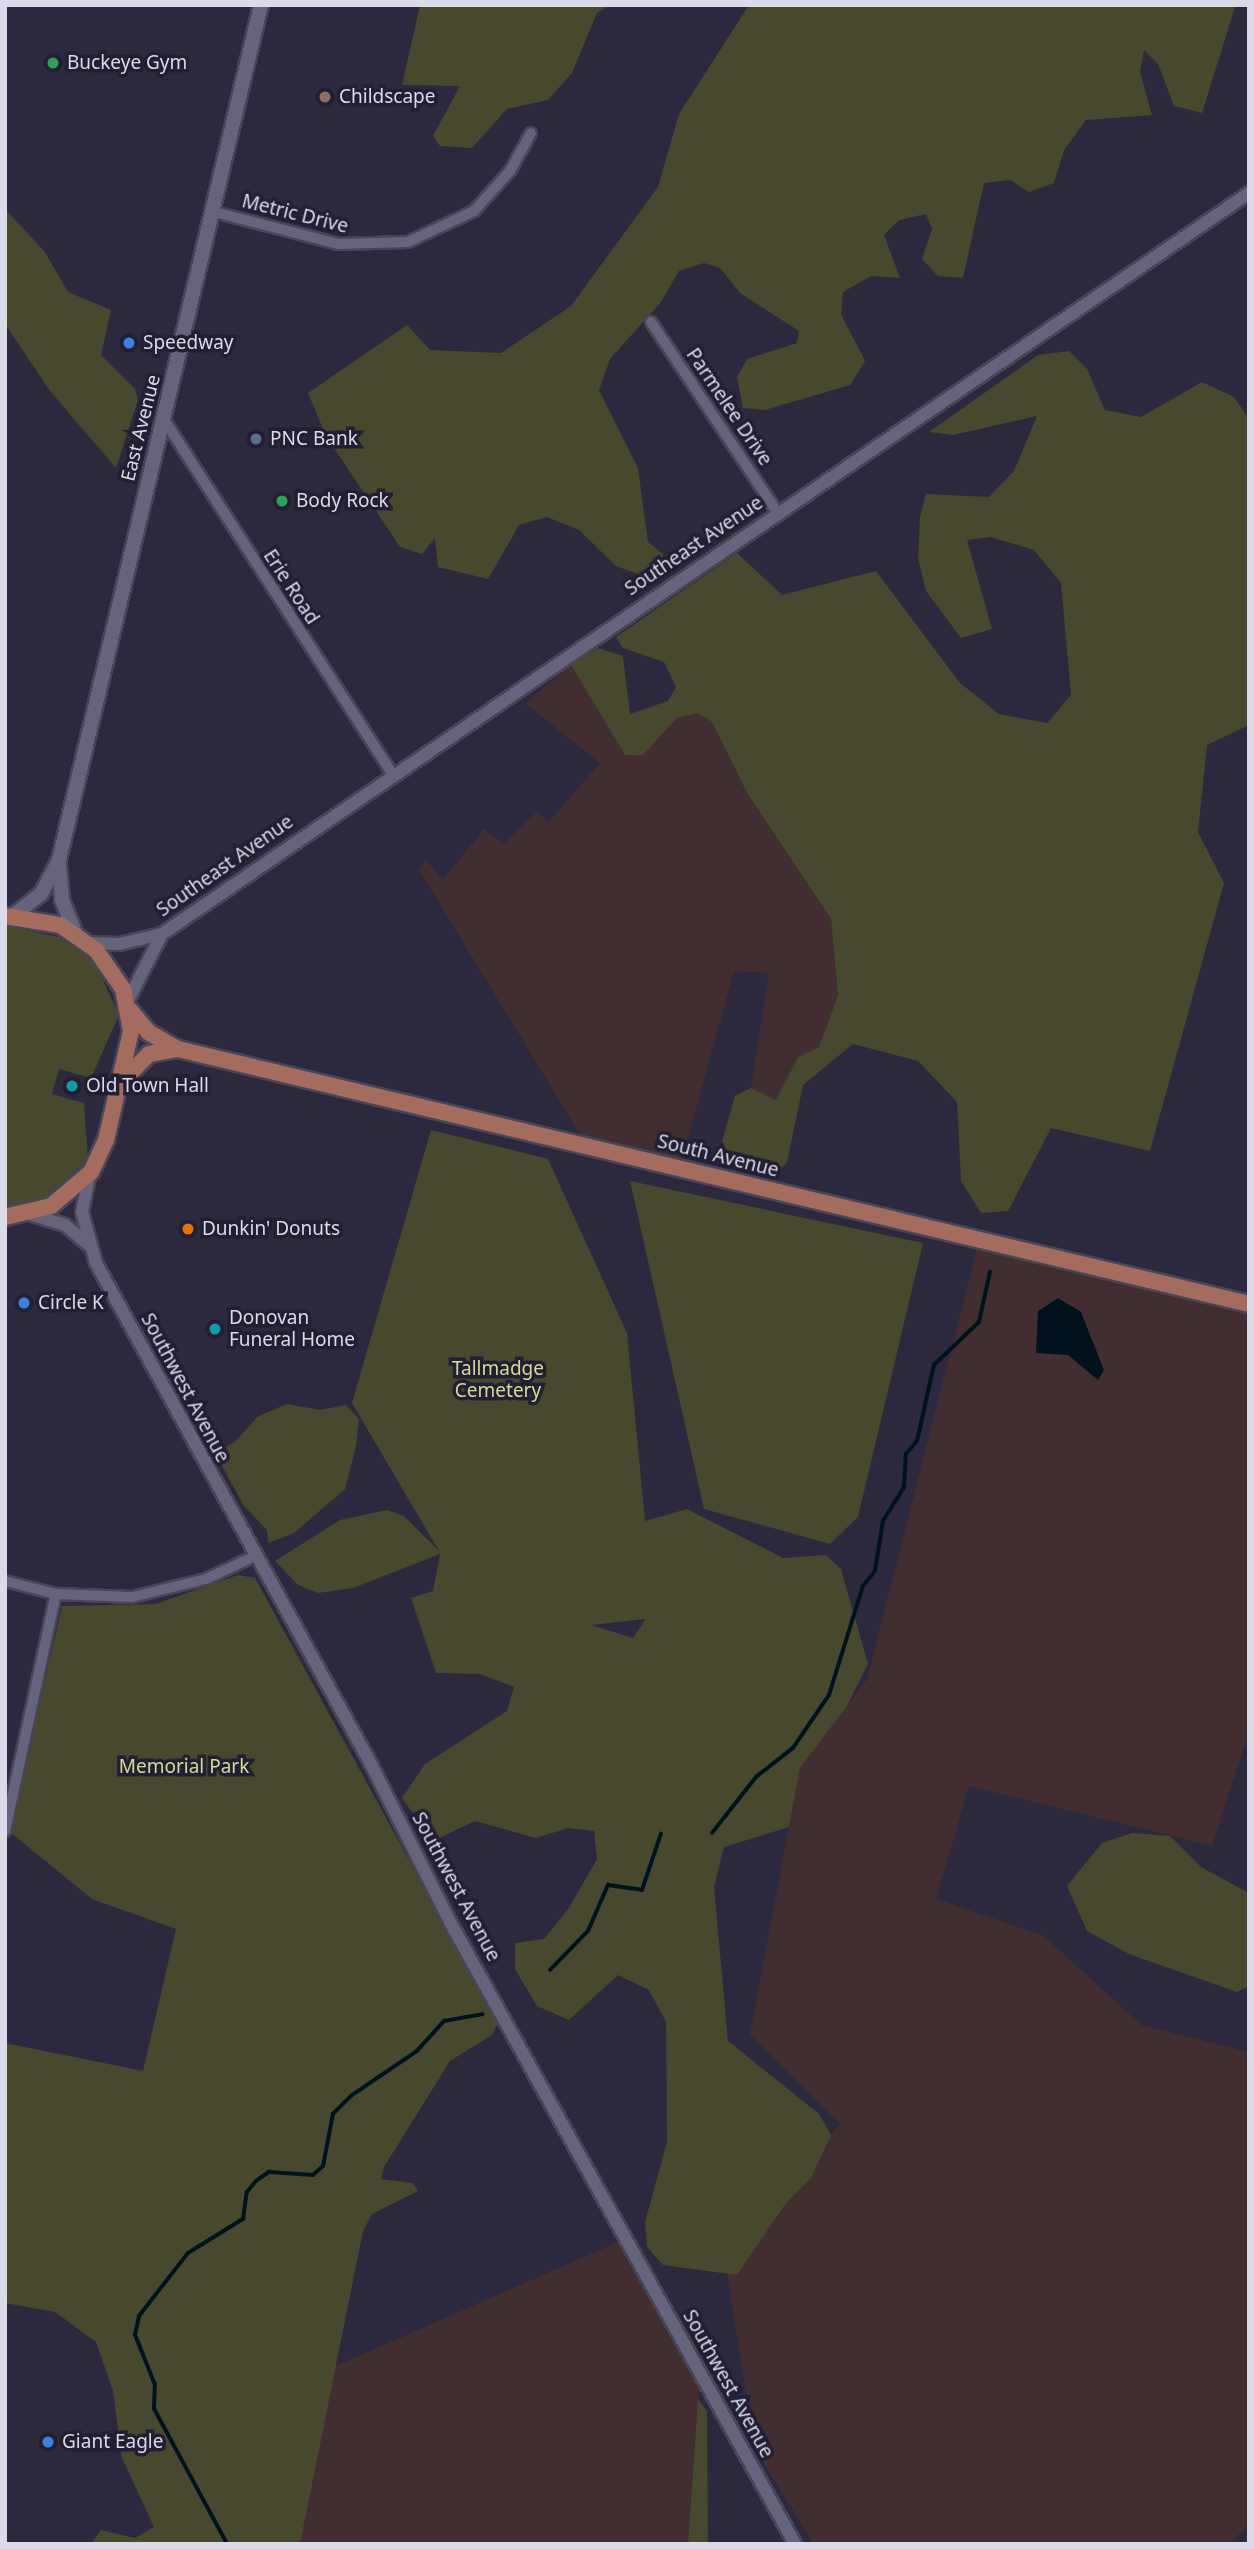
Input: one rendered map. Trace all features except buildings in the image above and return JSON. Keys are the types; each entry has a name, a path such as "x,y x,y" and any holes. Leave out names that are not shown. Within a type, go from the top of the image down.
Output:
{"main road":[{"name":"East Avenue","path":"10,915 41,894 59,860 261,5"},
{"name":"East Avenue","path":"59,860 60,889 82,938"},
{"path":"5,1217 29,1214 63,1199 90,1172 122,1082 128,1006 111,967 82,938 10,915"},
{"name":"South Avenue","path":"128,1006 148,1032 178,1049 1249,1304"},
{"name":"South Avenue","path":"122,1082 149,1054 178,1049"}],"street":[{"name":"Metric Drive","path":"214,212 339,244 408,242 474,211 510,171 531,133"},
{"name":"Southeast Avenue","path":"82,938 119,944 162,934 392,774 1249,193"},
{"name":"Parmelee Drive","path":"651,322 778,513"},
{"name":"Erie Road","path":"163,418 392,774"},
{"name":"Southeast Avenue","path":"128,1006 162,934"},
{"name":"Southwest Avenue","path":"90,1172 82,1212 89,1245 255,1556 795,2544"},
{"name":"Southwest Avenue","path":"29,1214 65,1225 89,1245"},
{"path":"5,1581 56,1594 132,1597 173,1590 255,1556"},
{"path":"5,1831 56,1594"}],"shaded area":[{"path":"571,665 625,755 643,755 677,718 698,712 712,722 747,793 831,919 838,995 819,1047 798,1057 776,1100 751,1088 769,973 734,971 682,1159 580,1135 419,869 426,860 443,880 484,829 504,844 537,812 549,822 600,763 525,703"},
{"path":"978,1245 1249,1311 1249,1732 1212,1846 969,1786 936,1899 1044,1936 1141,2025 1249,2052 1249,2527 1226,2544 814,2544 755,2449 727,2274 840,2123 750,2035 800,1768 867,1679"},
{"path":"627,2238 700,2372 688,2544 300,2544 334,2367"}],"green space":[{"path":"420,5 611,5 597,13 572,73 548,100 507,109 472,148 440,146 433,136 460,86 402,85"},
{"path":"749,5 1235,7 1202,113 1174,106 1158,64 1144,50 1140,72 1152,115 1086,120 1064,150 1054,183 1029,192 1010,180 984,183 963,278 938,276 922,259 932,229 926,214 899,220 884,235 900,278 871,276 843,292 841,314 865,361 850,385 765,410 743,408 737,377 747,359 797,343 799,331 740,293 720,268 704,263 679,271 661,302 610,359 599,390 638,468 648,542 663,554 664,569 649,578 616,566 579,530 547,517 519,525 488,579 438,567 435,538 422,554 400,547 326,436 308,393 407,325 430,350 501,353 571,306 658,187 679,114"},
{"path":"5,209 45,252 68,292 111,310 101,355 135,389 138,400 116,468 50,391 5,324"},
{"path":"1069,351 1087,369 1105,410 1141,417 1202,382 1234,397 1249,419 1249,725 1207,745 1198,832 1224,883 1150,1151 1051,1128 1008,1211 981,1213 961,1181 957,1102 918,1061 853,1044 803,1085 787,1163 774,1173 718,1156 735,1096 751,1088 776,1100 798,1057 819,1047 838,995 831,919 747,793 712,722 698,713 677,718 643,755 625,755 571,665 598,648 623,656 630,714 668,701 676,687 664,662 623,648 616,637 737,553 782,595 876,571 960,683 999,714 1047,723 1071,695 1061,583 1034,550 991,537 967,540 992,629 961,638 926,591 918,558 920,517 926,494 989,497 1014,471 1037,416 953,435 929,432 1038,355"},
{"path":"5,926 69,939 94,960 119,1015 91,1078 59,1069 52,1094 84,1103 88,1160 36,1205 5,1208"},
{"name":"Tallmadge Cemetery","path":"431,1130 548,1159 627,1333 645,1521 687,1509 783,1558 826,1555 841,1569 868,1664 847,1706 800,1768 789,1827 724,1847 714,1887 728,2041 819,2114 831,2135 811,2178 786,2203 737,2275 663,2265 647,2247 645,2222 667,2142 666,2022 649,1990 618,1975 569,2020 537,2006 515,1969 515,1943 544,1939 569,1908 597,1859 594,1831 568,1828 536,1838 475,1821 433,1841 402,1798 425,1764 507,1711 514,1687 480,1674 436,1673 411,1598 433,1591 440,1554 353,1588 318,1593 298,1585 275,1561 340,1520 387,1510 404,1516 439,1551 352,1403","holes":["645,1619 633,1638 591,1625"]},
{"path":"630,1181 923,1243 858,1517 830,1544 704,1509"},
{"path":"287,1404 320,1410 346,1405 359,1419 356,1446 345,1489 294,1533 268,1543 267,1530 244,1506 215,1453 236,1441 257,1417"},
{"name":"Memorial Park","path":"238,1575 255,1578 498,2023 492,2035 450,2061 384,2167 381,2179 413,2183 418,2191 372,2214 363,2231 300,2544 91,2544 101,2530 135,2538 154,2527 122,2458 113,2391 96,2342 55,2312 5,2303 5,2043 143,2071 176,1929 92,1899 10,1832 62,1606 156,1604"},
{"path":"1132,1833 1170,1836 1201,1867 1249,1893 1249,1986 1237,1992 1129,1954 1087,1931 1067,1886 1102,1843"},
{"path":"698,2399 707,2411 708,2544 688,2544"}],"water":[{"path":"1058,1298 1081,1312 1104,1370 1098,1380 1068,1355 1036,1353 1038,1311"}],"waterway":[{"path":"712,1833 756,1777 793,1748 829,1695 863,1586 875,1571 883,1521 904,1488 906,1454 917,1441 934,1365 979,1322 990,1272"},
{"path":"550,1970 588,1931 608,1885 642,1890 661,1834"},
{"path":"227,2544 154,2409 155,2385 135,2335 139,2316 188,2253 243,2219 247,2192 256,2181 269,2172 313,2175 323,2166 333,2114 351,2096 417,2051 444,2021 482,2014"}],"place":[{"name":"Buckeye Gym","path":"53,63"},
{"name":"Childscape","path":"325,97"},
{"name":"Speedway","path":"129,343"},
{"name":"PNC Bank","path":"256,439"},
{"name":"Body Rock","path":"282,501"},
{"name":"Old Town Hall","path":"72,1086"},
{"name":"Dunkin' Donuts","path":"188,1229"},
{"name":"Circle K","path":"24,1303"},
{"name":"Donovan Funeral Home","path":"215,1329"},
{"name":"Giant Eagle","path":"48,2442"}]}
